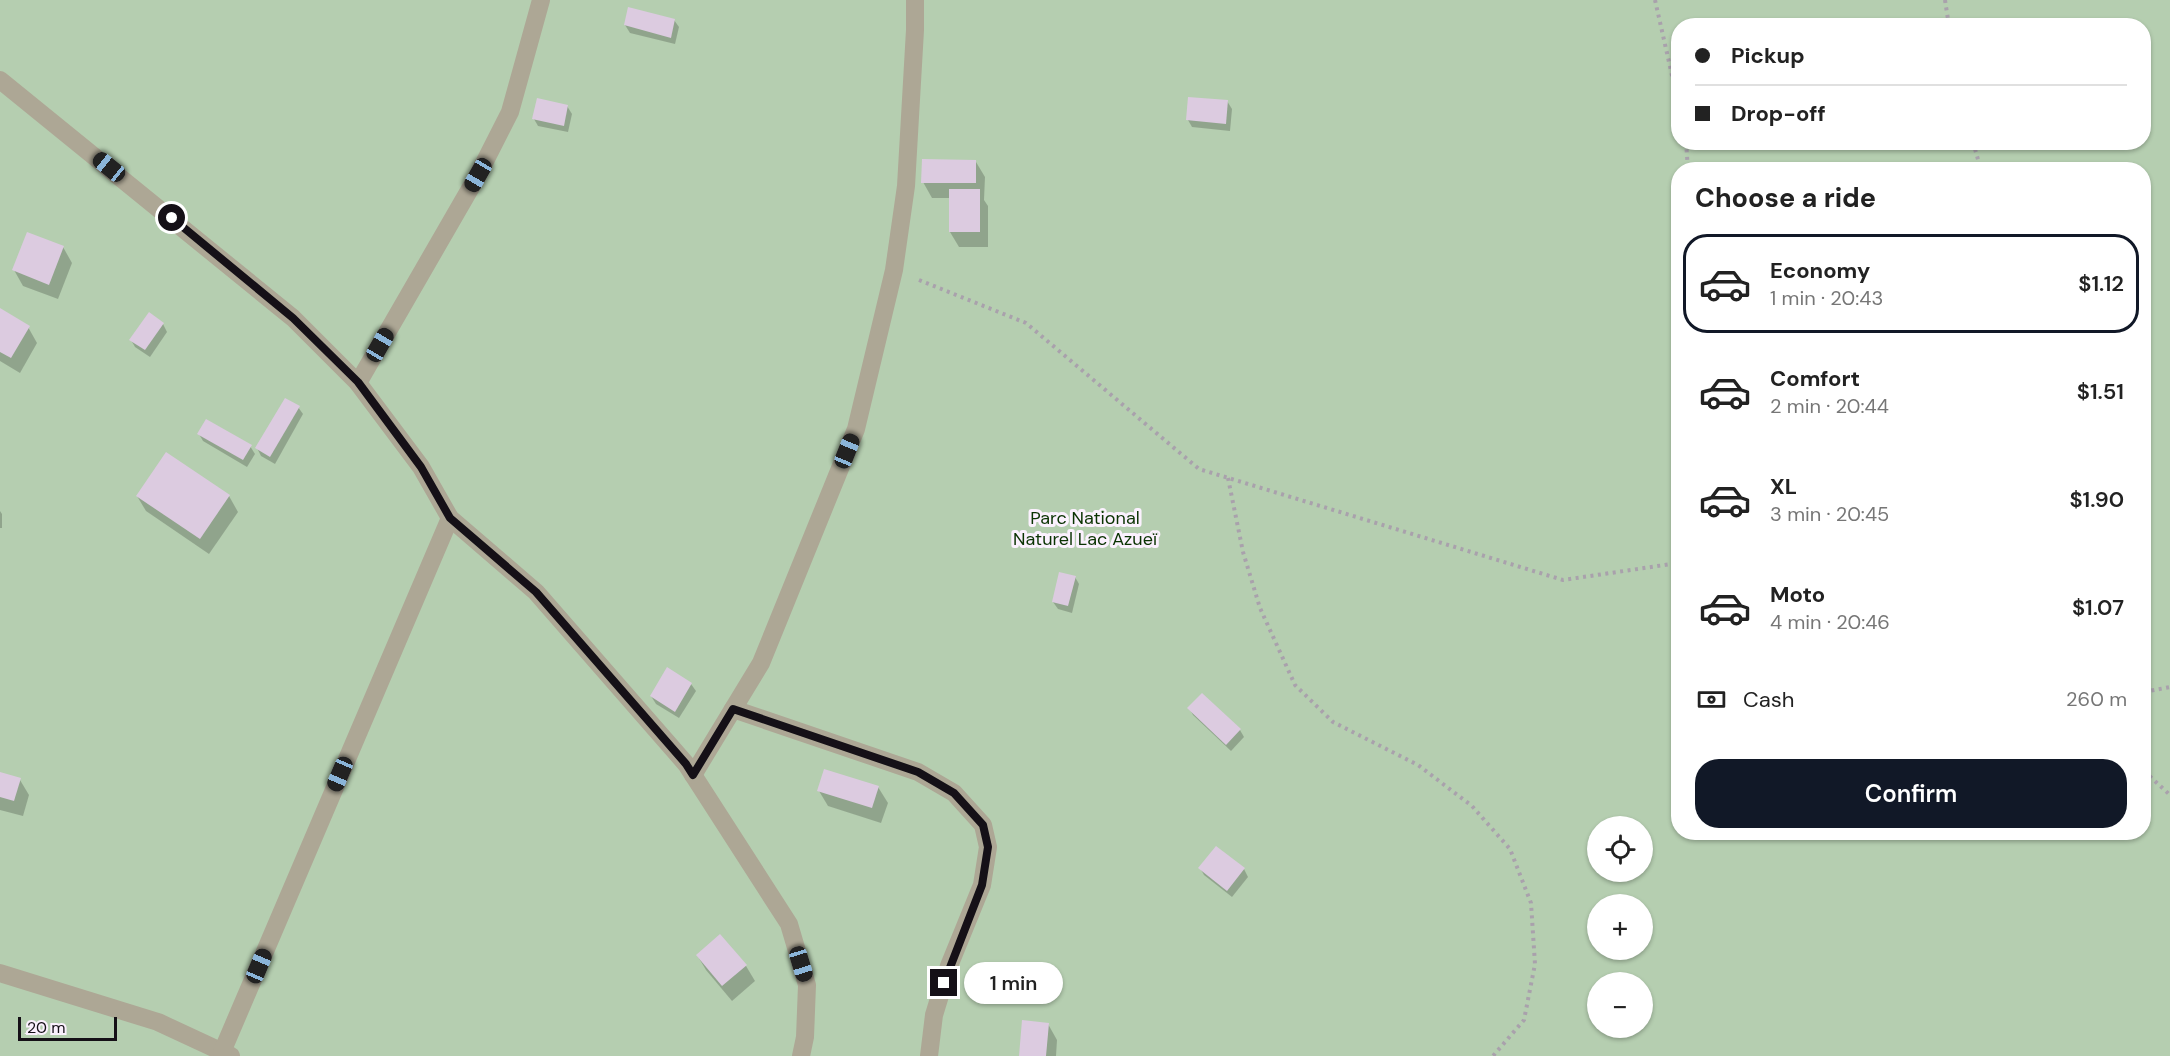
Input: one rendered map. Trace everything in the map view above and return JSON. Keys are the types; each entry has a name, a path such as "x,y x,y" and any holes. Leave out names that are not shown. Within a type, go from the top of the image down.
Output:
{"street":[{"path":"358,382 478,175 506,121 541,0"},
{"path":"693,775 760,663 856,429 894,270 906,186 915,0"},
{"path":"0,80 293,318 358,382 421,467 450,518 536,592 686,764 789,924 807,985 806,1037 801,1056"},
{"path":"0,973 158,1022 226,1054 450,518"},
{"path":"733,709 918,772 954,793 983,825 988,847 982,885 950,966 934,1015 929,1056"}],"path":[{"path":"1655,0 1671,71"},
{"path":"1945,0 1948,18"},
{"path":"894,270 1026,323 1199,469 1563,580 1671,563"},
{"path":"1228,478 1243,552 1260,608 1294,685 1333,723 1418,765 1472,806 1510,849 1532,903 1534,964 1524,1020 1493,1056"},
{"path":"2151,691 2170,687"},
{"path":"2151,777 2170,795"}],"green space":[{"name":"Parc National Naturel Lac Azueï","path":"0,0 2170,0 2170,1056 0,1056"}],"building":[{"path":"628,7 675,19 671,38 624,25"},
{"path":"1188,97 1228,100 1226,124 1186,120"},
{"path":"537,98 568,105 564,126 532,119"},
{"path":"922,159 976,160 976,183 921,183"},
{"path":"949,189 980,189 980,232 949,232"},
{"path":"27,232 64,246 49,285 12,270"},
{"path":"0,308 30,326 11,358 0,352"},
{"path":"149,312 164,323 145,350 129,340"},
{"path":"285,398 300,406 270,457 255,448"},
{"path":"206,419 252,445 243,460 197,434"},
{"path":"166,452 230,495 200,539 136,496"},
{"path":"1059,572 1076,576 1068,606 1052,602"},
{"path":"667,667 692,683 675,712 650,696"},
{"path":"1202,693 1241,729 1226,745 1187,708"},
{"path":"824,769 879,786 872,808 817,791"},
{"path":"0,772 21,778 14,801 0,797"},
{"path":"1216,846 1245,868 1227,891 1198,868"},
{"path":"720,934 747,965 722,986 696,955"},
{"path":"1022,1020 1049,1023 1046,1056 1019,1056"}],"route":[{"path":"172,218 293,318 358,382 421,467 450,518 536,592 686,764 693,775 733,709 918,772 954,793 983,825 988,847 982,885 944,983"}]}
